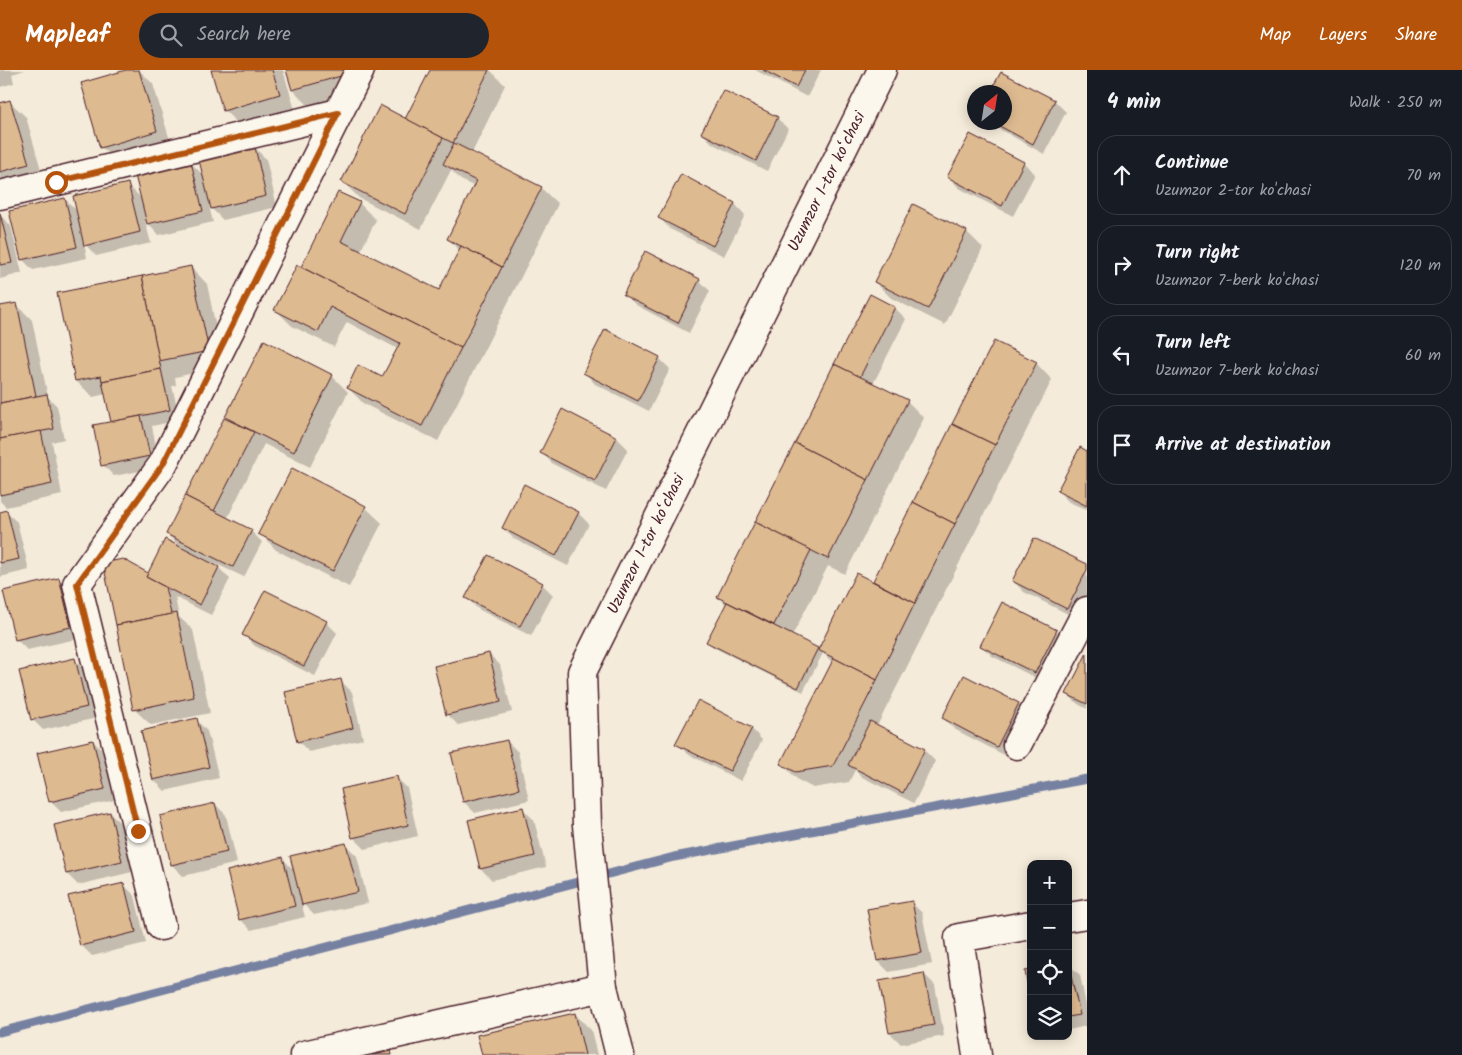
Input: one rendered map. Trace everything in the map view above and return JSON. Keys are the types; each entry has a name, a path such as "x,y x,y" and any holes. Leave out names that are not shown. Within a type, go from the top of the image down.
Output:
{"street":[{"path":"161,926 77,584 163,464 360,70"},
{"name":"Uzumzor 1-tor ko‘chasi","path":"620,1055 603,987 592,878 587,825 582,672 882,70"},
{"path":"0,195 338,113"},
{"path":"1017,745 1087,611"},
{"path":"1072,917 1087,914"},
{"path":"977,1055 960,938 1027,926"},
{"path":"304,1055 603,987"}],"building":[{"path":"126,70 139,70 157,131 100,148 81,83"},
{"path":"211,70 272,70 280,94 223,111"},
{"path":"286,70 347,70 348,74 292,90"},
{"path":"430,70 489,70 453,143 405,119"},
{"path":"763,70 805,70 796,87"},
{"path":"1001,72 1055,100 1033,144 1007,130 1012,130 1012,85 994,85"},
{"path":"723,90 778,117 756,161 701,133"},
{"path":"10,100 29,164 0,172 0,103"},
{"path":"380,105 443,138 405,214 341,182"},
{"path":"970,134 1024,162 1002,206 947,177"},
{"path":"454,143 542,187 502,267 447,239 476,181 443,164"},
{"path":"255,147 266,196 211,209 199,160"},
{"path":"191,162 203,211 147,224 135,175"},
{"path":"681,174 735,203 713,246 658,218"},
{"path":"128,183 140,232 84,246 73,196"},
{"path":"338,192 360,202 341,241 439,290 461,246 502,267 461,348 301,267"},
{"path":"65,198 77,247 21,260 9,211"},
{"path":"913,204 967,231 928,309 874,282"},
{"path":"0,213 12,263 0,265"},
{"path":"645,251 700,279 678,323 623,295"},
{"path":"297,265 461,348 422,426 347,388 358,365 382,377 400,343 330,307 318,332 274,310"},
{"path":"191,266 209,351 159,361 142,276"},
{"path":"142,276 161,369 102,381 101,376 75,381 57,293"},
{"path":"870,294 895,307 860,377 834,364"},
{"path":"17,303 36,396 0,403 0,306"},
{"path":"605,329 660,357 638,401 583,373"},
{"path":"264,340 333,375 294,452 225,417"},
{"path":"994,341 1037,362 995,445 952,424"},
{"path":"834,364 908,400 868,480 795,443"},
{"path":"161,369 170,410 111,422 102,381"},
{"path":"47,394 54,429 0,439 0,403"},
{"path":"562,409 617,437 595,481 540,453"},
{"path":"141,416 150,456 101,466 93,425"},
{"path":"224,418 254,432 214,511 185,496"},
{"path":"952,424 995,445 955,524 913,502"},
{"path":"41,431 52,484 0,495 0,439"},
{"path":"795,443 868,480 828,559 755,522"},
{"path":"1080,447 1087,451 1087,506 1057,491"},
{"path":"292,468 366,506 333,571 258,534"},
{"path":"524,484 579,512 556,556 502,528"},
{"path":"185,496 252,530 233,567 166,534"},
{"path":"913,502 955,524 915,603 873,581"},
{"path":"7,510 19,559 0,563 0,512"},
{"path":"755,522 811,550 774,625 717,597"},
{"path":"1034,538 1087,564 1087,570 1067,609 1012,581"},
{"path":"165,539 219,567 200,605 146,577"},
{"path":"488,555 543,583 520,626 465,598"},
{"path":"123,559 148,573 146,577 165,587 171,614 116,625 103,563"},
{"path":"856,573 915,603 877,680 818,650"},
{"path":"59,578 71,627 15,640 3,591"},
{"path":"265,590 327,621 304,666 242,635"},
{"path":"727,602 818,648 798,688 706,642"},
{"path":"1002,602 1057,630 1035,673 980,646"},
{"path":"177,613 194,697 133,710 116,625"},
{"path":"489,653 501,702 446,715 434,666"},
{"path":"1087,653 1087,704 1066,694"},
{"path":"75,658 87,707 31,720 19,671"},
{"path":"834,658 877,680 833,766 796,772 780,764"},
{"path":"964,675 1019,703 997,747 942,718"},
{"path":"341,679 353,728 297,742 285,692"},
{"path":"698,700 752,728 730,771 675,744"},
{"path":"197,718 209,767 153,780 141,731"},
{"path":"870,721 925,749 903,793 848,765"},
{"path":"93,740 105,789 49,802 37,753"},
{"path":"507,740 519,789 463,802 451,753"},
{"path":"397,776 408,825 352,838 341,789"},
{"path":"215,803 227,852 171,865 160,816"},
{"path":"523,807 535,856 480,869 468,820"},
{"path":"110,812 122,861 66,874 54,825"},
{"path":"346,843 358,892 302,905 290,856"},
{"path":"283,857 295,906 239,920 227,871"},
{"path":"124,883 136,932 80,946 68,896"},
{"path":"912,901 922,953 877,961 867,909"},
{"path":"924,973 934,1025 889,1033 879,981"},
{"path":"1072,980 1080,1015 1072,1016"},
{"path":"575,1013 585,1055 482,1055 477,1035"},
{"path":"391,1051 392,1055 372,1055"}],"waterway":[{"path":"0,1032 674,857 1087,779"}],"route":[{"path":"56,182 338,113 163,464 77,584 138,831"}]}
